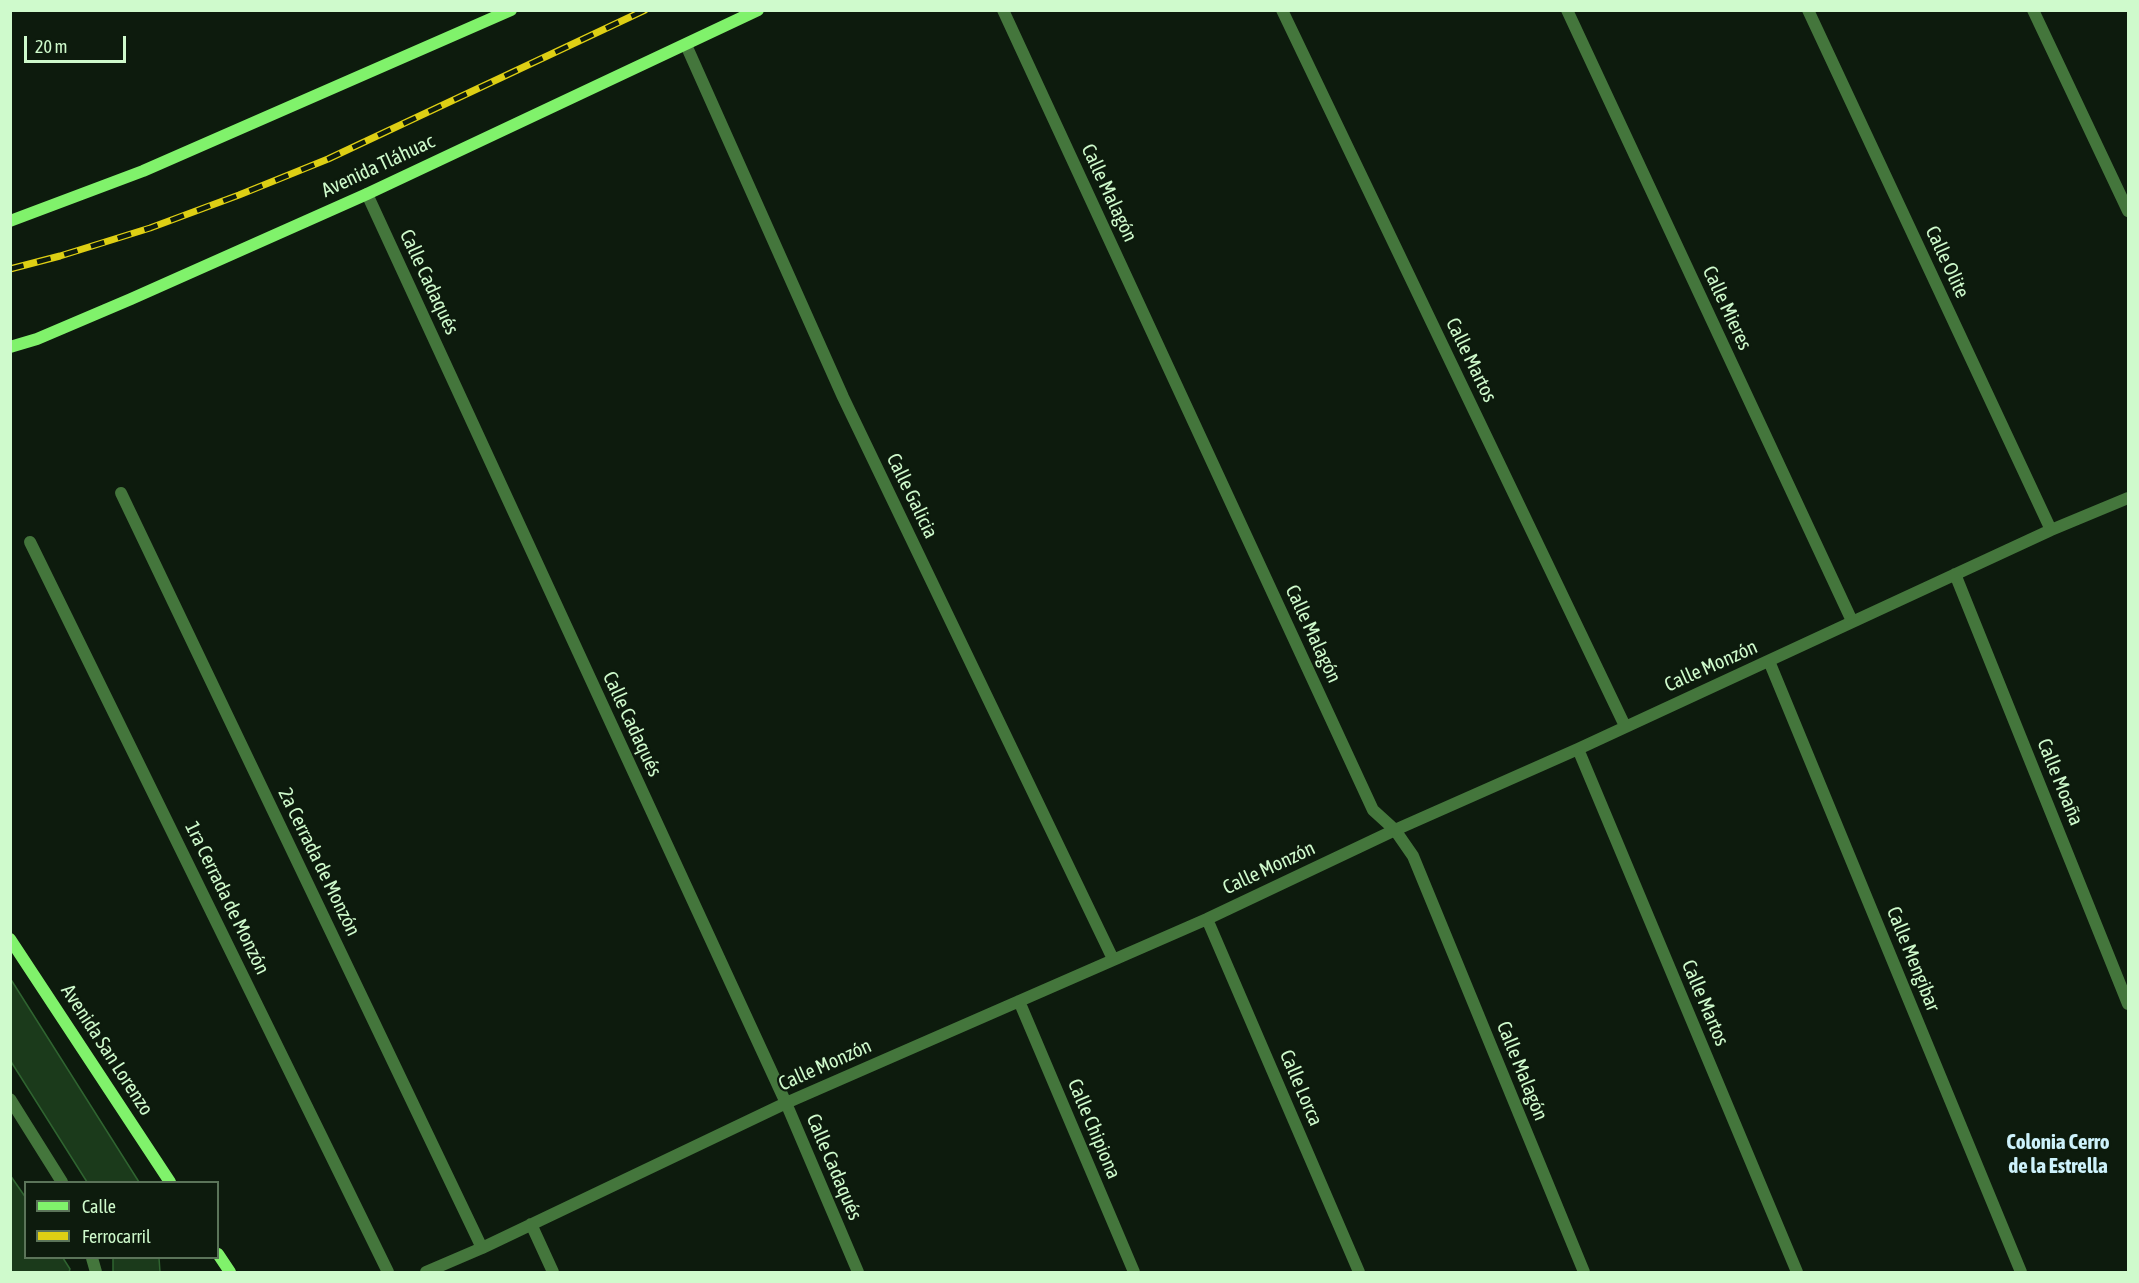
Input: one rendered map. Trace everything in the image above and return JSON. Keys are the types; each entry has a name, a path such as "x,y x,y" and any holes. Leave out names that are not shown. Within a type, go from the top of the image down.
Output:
{"main road":[{"path":"10,221 143,171 511,10"},
{"name":"Avenida Tláhuac","path":"10,347 37,339 367,194 758,10"},
{"name":"Avenida San Lorenzo","path":"10,939 169,1181"},
{"path":"219,1256 230,1272"}],"street":[{"name":"Calle Malagón","path":"1003,10 1373,810 1395,830 1413,856 1584,1272"},
{"name":"Calle Martos","path":"1282,10 1624,726"},
{"name":"Calle Mieres","path":"1567,10 1852,621"},
{"name":"Calle Olite","path":"1808,10 2051,530"},
{"path":"2033,10 2128,211"},
{"name":"Calle Galicia","path":"686,45 843,397 1113,959"},
{"name":"Calle Cadaqués","path":"367,194 786,1103 858,1272"},
{"name":"2a Cerrada de Monzón","path":"122,493 482,1248"},
{"name":"Calle Monzón","path":"426,1272 482,1248 786,1103 1207,919 1395,830 1578,749 2051,530 2128,498"},
{"name":"1ra Cerrada de Monzón","path":"30,542 388,1272"},
{"name":"Calle Moaña","path":"1955,574 2128,1004"},
{"name":"Calle Mengibar","path":"1769,661 2020,1272"},
{"name":"Calle Martos","path":"1578,749 1797,1272"},
{"name":"Calle Lorca","path":"1207,919 1359,1272"},
{"name":"Calle Chipiona","path":"1019,1001 1134,1272"},
{"path":"10,1099 61,1181"},
{"path":"531,1224 553,1272"}],"building":[{"path":"10,978 138,1181 86,1181 10,1060"},
{"path":"10,1175 24,1195 24,1259 64,1259 70,1269 69,1272 10,1272"},
{"path":"113,1259 159,1259 160,1272 113,1272"}],"railway":[{"path":"10,269 150,228 328,159 645,10"}],"district":[{"name":"Colonia Cerro de la Estrella","path":"2058,1154"}]}
